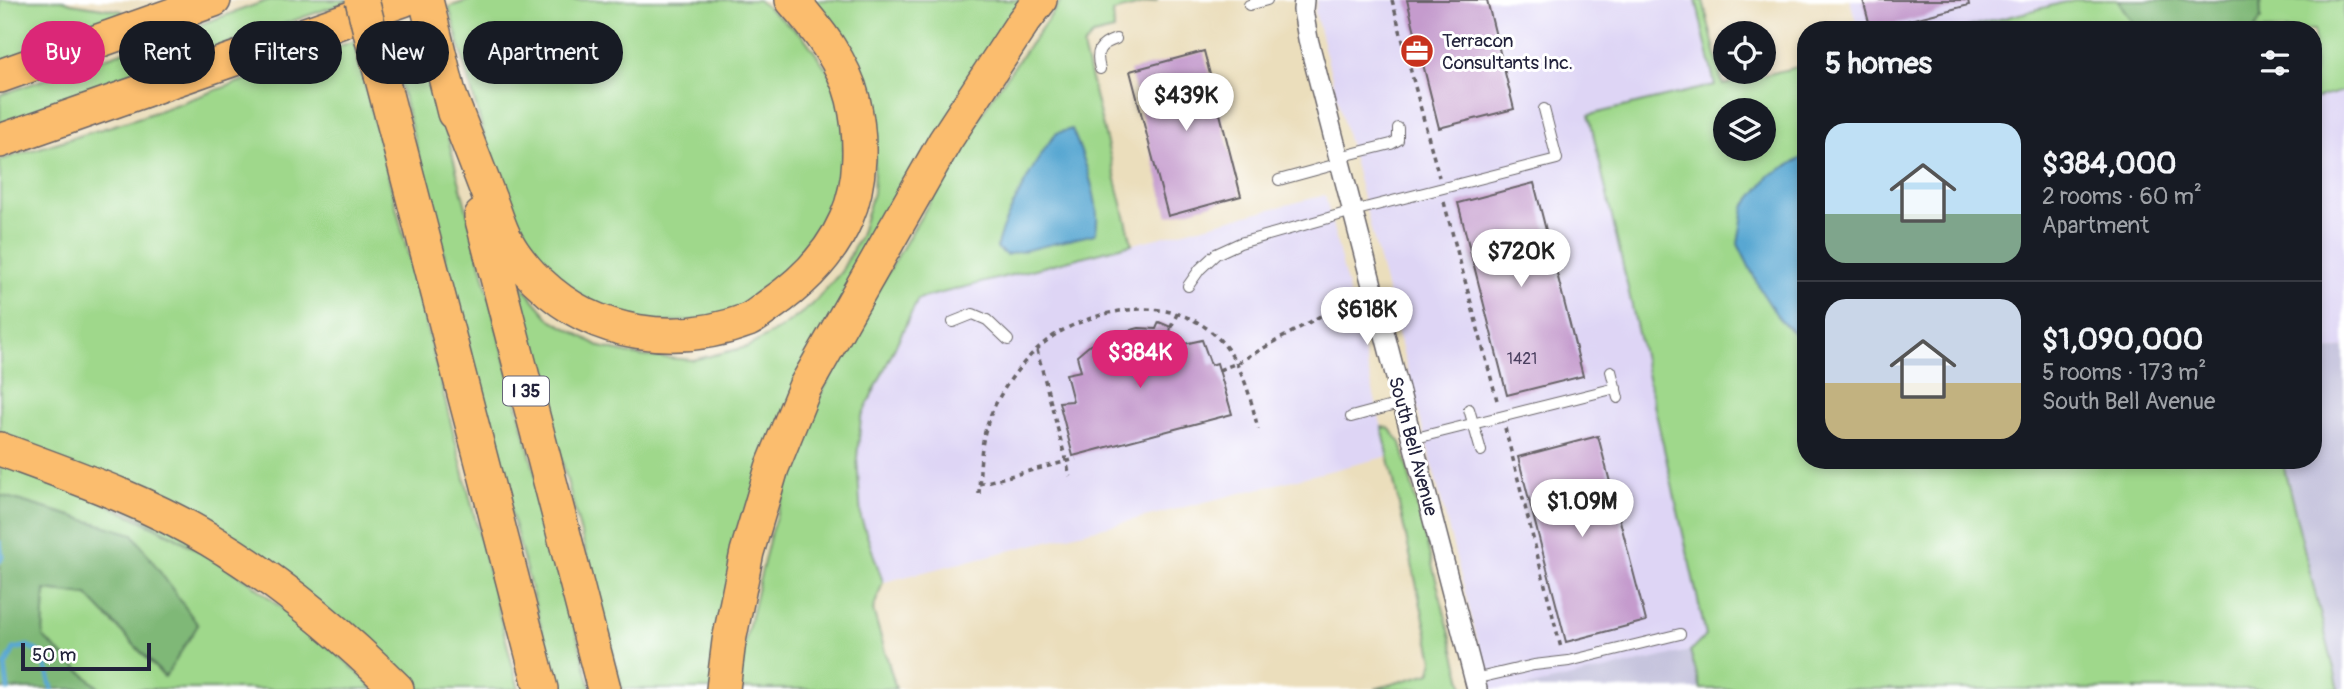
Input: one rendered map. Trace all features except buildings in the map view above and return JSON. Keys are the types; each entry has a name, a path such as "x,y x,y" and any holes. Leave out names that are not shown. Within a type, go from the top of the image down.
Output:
{"highway":[{"path":"0,76 214,0"},
{"path":"362,0 541,689"},
{"path":"0,141 403,0"},
{"name":"I 35","path":"426,0 604,689"},
{"path":"449,93 507,242 539,283 570,307 581,315 625,330 675,336 749,319 789,292 811,272 846,219 856,187 859,157 852,96 823,34 792,0"},
{"path":"723,689 729,641 747,552 772,468 805,387 945,141 1040,0"},
{"path":"0,449 136,503 209,539 273,582 332,628 397,689"}],"street":[{"name":"South Bell Avenue","path":"1304,0 1308,39 1476,684"}],"lane":[{"path":"1249,5 1267,0"},
{"path":"1100,69 1097,61 1099,48 1102,44 1116,39"},
{"path":"1188,286 1200,269 1216,254 1240,243 1557,159 1544,108"},
{"path":"1279,180 1391,144 1398,140 1398,128"},
{"path":"953,322 974,314 987,320 1008,340"},
{"path":"1412,439 1617,393 1611,371"},
{"path":"1351,417 1403,403"},
{"path":"1469,409 1481,451"},
{"path":"1476,684 1534,665 1564,661 1680,634"}],"path":[{"path":"1392,0 1564,661"},
{"path":"1219,369 1237,363 1333,309 1375,297"},
{"path":"979,494 984,436 990,416 999,396 1030,356 1056,334 1077,324 1125,309 1165,310 1193,320 1217,337 1237,363 1246,381 1258,429"},
{"path":"1171,327 1177,314"},
{"path":"1037,350 1070,476"},
{"path":"979,484 1076,459"}],"shaded area":[{"path":"1317,0 1696,0 1713,72 1713,84 1716,85 1589,115 1706,636 1691,653 1519,689 1490,689 1315,12"},
{"path":"1850,0 2073,0 1992,21 1856,21"},
{"path":"2344,91 2344,347 2322,352 2322,97"},
{"path":"1325,195 1389,456 812,600 861,418 918,299"},
{"path":"2344,347 2344,689 2339,689 2285,469 2322,469 2322,352"},
{"path":"1690,651 1701,689 1518,689"}],"green space":[{"path":"0,0 63,0 122,11 123,14 105,21 21,21 21,55 0,63"},
{"path":"269,0 352,0 292,21 229,21 229,43 215,48 215,21 210,21"},
{"path":"470,0 758,0 803,36 829,72 845,105 841,218 755,316 618,326 521,246 497,183 470,84 623,84 623,21 463,21 463,58 449,7"},
{"path":"800,0 1028,0 812,352 713,689 622,689 516,287 521,285 550,319 601,347 640,356 693,360 747,347 783,327 812,305 841,272 860,236 873,193 875,147"},
{"path":"1062,0 1158,0 1113,12 1114,30 1093,35 1083,47 1132,244 918,299 861,418 857,458 861,518 883,582 873,610 896,689 739,689 742,654 771,532 812,411 865,311 992,97"},
{"path":"1696,0 1703,0 1713,42 1713,76"},
{"path":"2073,0 2118,0 2131,21 1992,21"},
{"path":"2118,0 2260,0 2259,21 2131,21"},
{"path":"2260,0 2344,0 2344,91 2322,97 2322,21 2259,21"},
{"path":"354,41 356,84 365,84 519,689 412,689 362,641 0,439 0,160 141,117 233,84 342,84 342,45"},
{"path":"119,53 119,82 0,124 0,95 31,84 105,84 105,58"},
{"path":"1797,67 1797,469 2284,469 2339,689 1701,689 1690,651 1706,636 1589,115 1715,84 1776,84 1776,72"},
{"path":"400,84 434,84 591,689 557,689"},
{"path":"1382,427 1389,428 1401,443 1464,689 1375,689 1430,673 1433,660"},
{"path":"0,464 86,494 173,536 249,581 348,663 374,689 100,689 43,637 45,590 87,595 164,677 0,495"},
{"path":"0,495 133,534 198,625 165,677 87,595 45,590 43,637 100,689 0,689"}],"water":[{"path":"1072,129 1094,196 1097,210 1095,234 1006,255 997,248 998,239 1019,195 1050,141 1057,133"},
{"path":"1797,161 1797,336 1780,320 1761,291 1738,244 1744,207 1770,175"}],"waterway":[{"path":"0,543 0,561"},
{"path":"8,689 5,666 14,649 28,646 43,655 52,689"}],"place":[{"name":"Terracon Consultants Inc.","path":"1417,51"}]}
